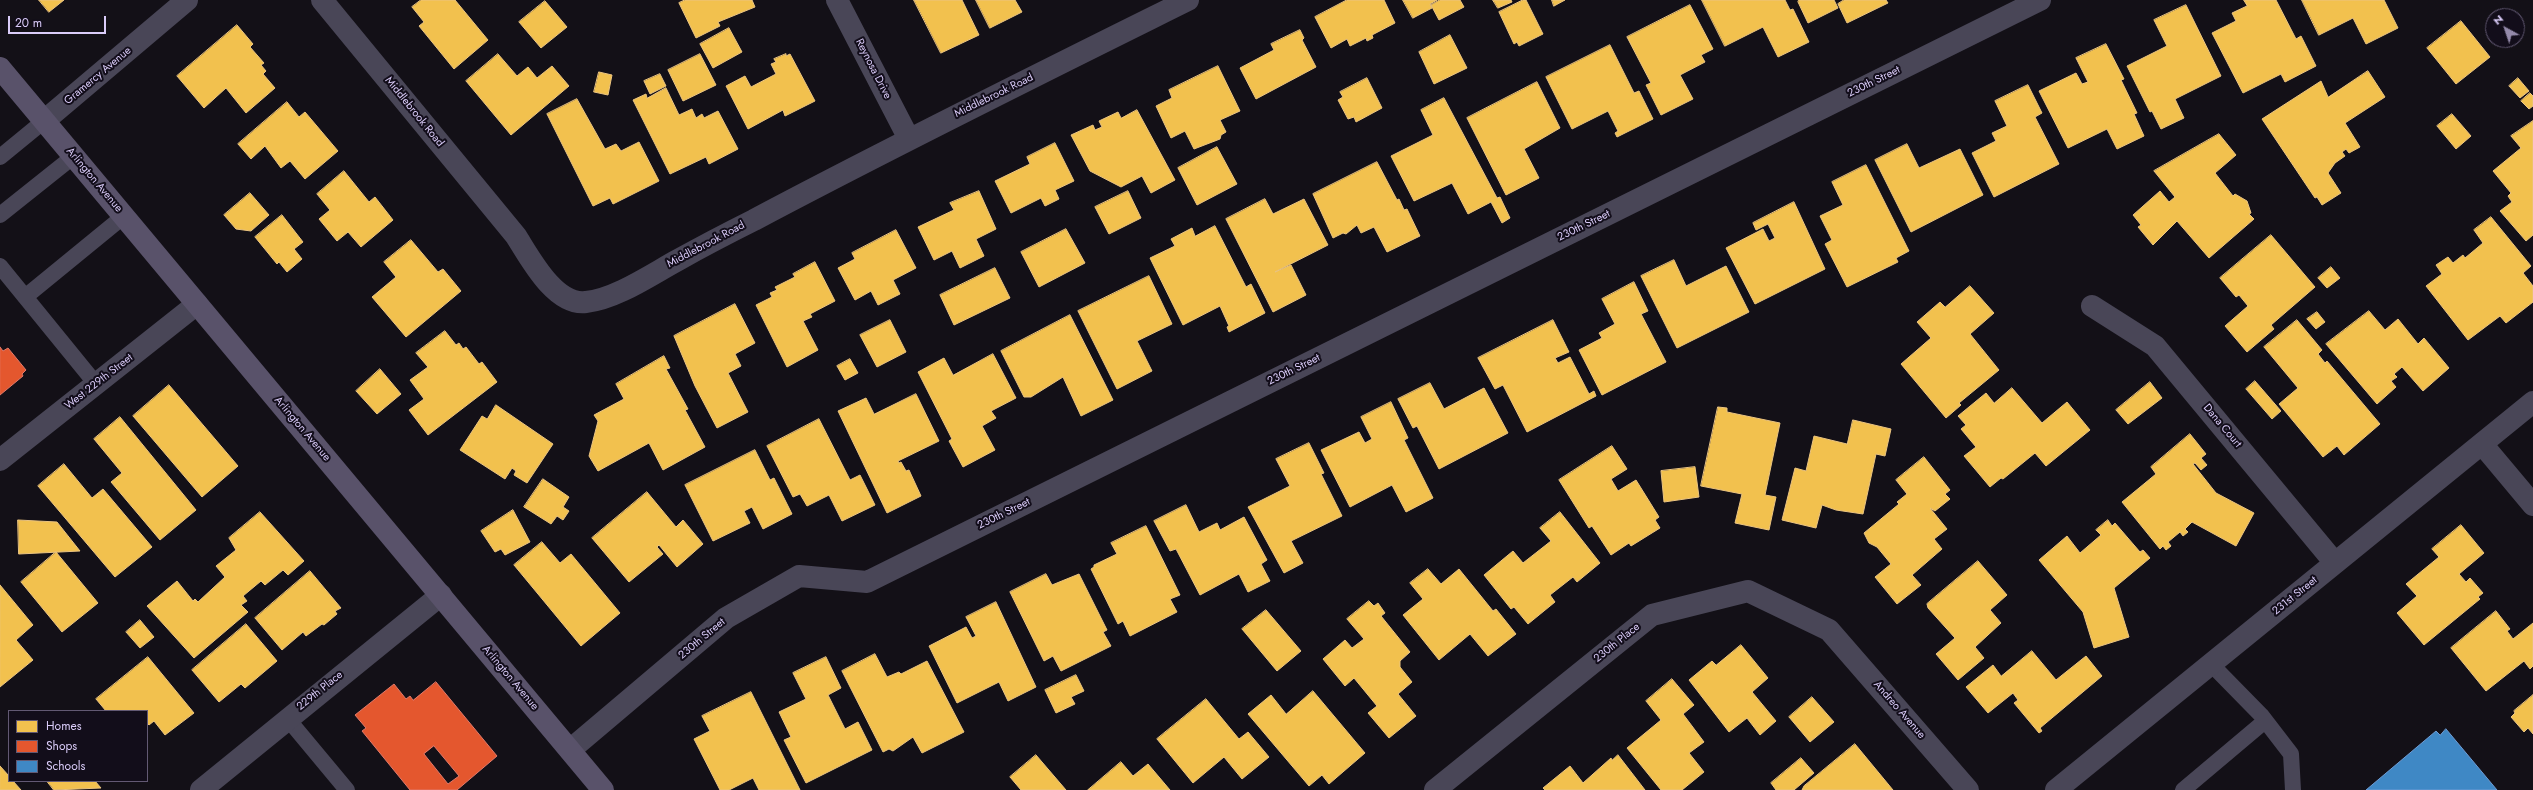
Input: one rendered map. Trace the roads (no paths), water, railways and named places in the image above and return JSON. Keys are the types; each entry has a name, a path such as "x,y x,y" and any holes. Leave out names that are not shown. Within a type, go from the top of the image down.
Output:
{"main road":[{"name":"Arlington Avenue","path":"0,68 604,790"}],"street":[{"name":"Gramercy Avenue","path":"44,121 187,0"},
{"name":"Middlebrook Road","path":"322,0 516,236 535,266 554,289 570,300 586,302 627,289 697,249 909,139 1188,0"},
{"name":"Reynosa Drive","path":"837,0 909,139"},
{"name":"230th Street","path":"570,750 726,618 799,576 867,582 2040,0"},
{"name":"West 229th Street","path":"0,460 197,304"},
{"name":"Dana Court","path":"2092,306 2156,346 2336,563"},
{"name":"231st Street","path":"2056,790 2533,402"},
{"path":"2482,444 2533,505"},
{"name":"230th Place","path":"1435,790 1652,615 1748,591 1829,630"},
{"name":"229th Place","path":"201,790 287,718 441,595"},
{"name":"Andreo Avenue","path":"1829,630 1968,790"}],"lane":[{"path":"0,157 44,121"},
{"path":"0,215 74,156"},
{"path":"25,297 124,216"},
{"path":"0,266 96,384"},
{"path":"2210,664 2265,721 2291,754 2293,790"},
{"path":"287,718 346,790"},
{"path":"2183,790 2265,721"}]}
